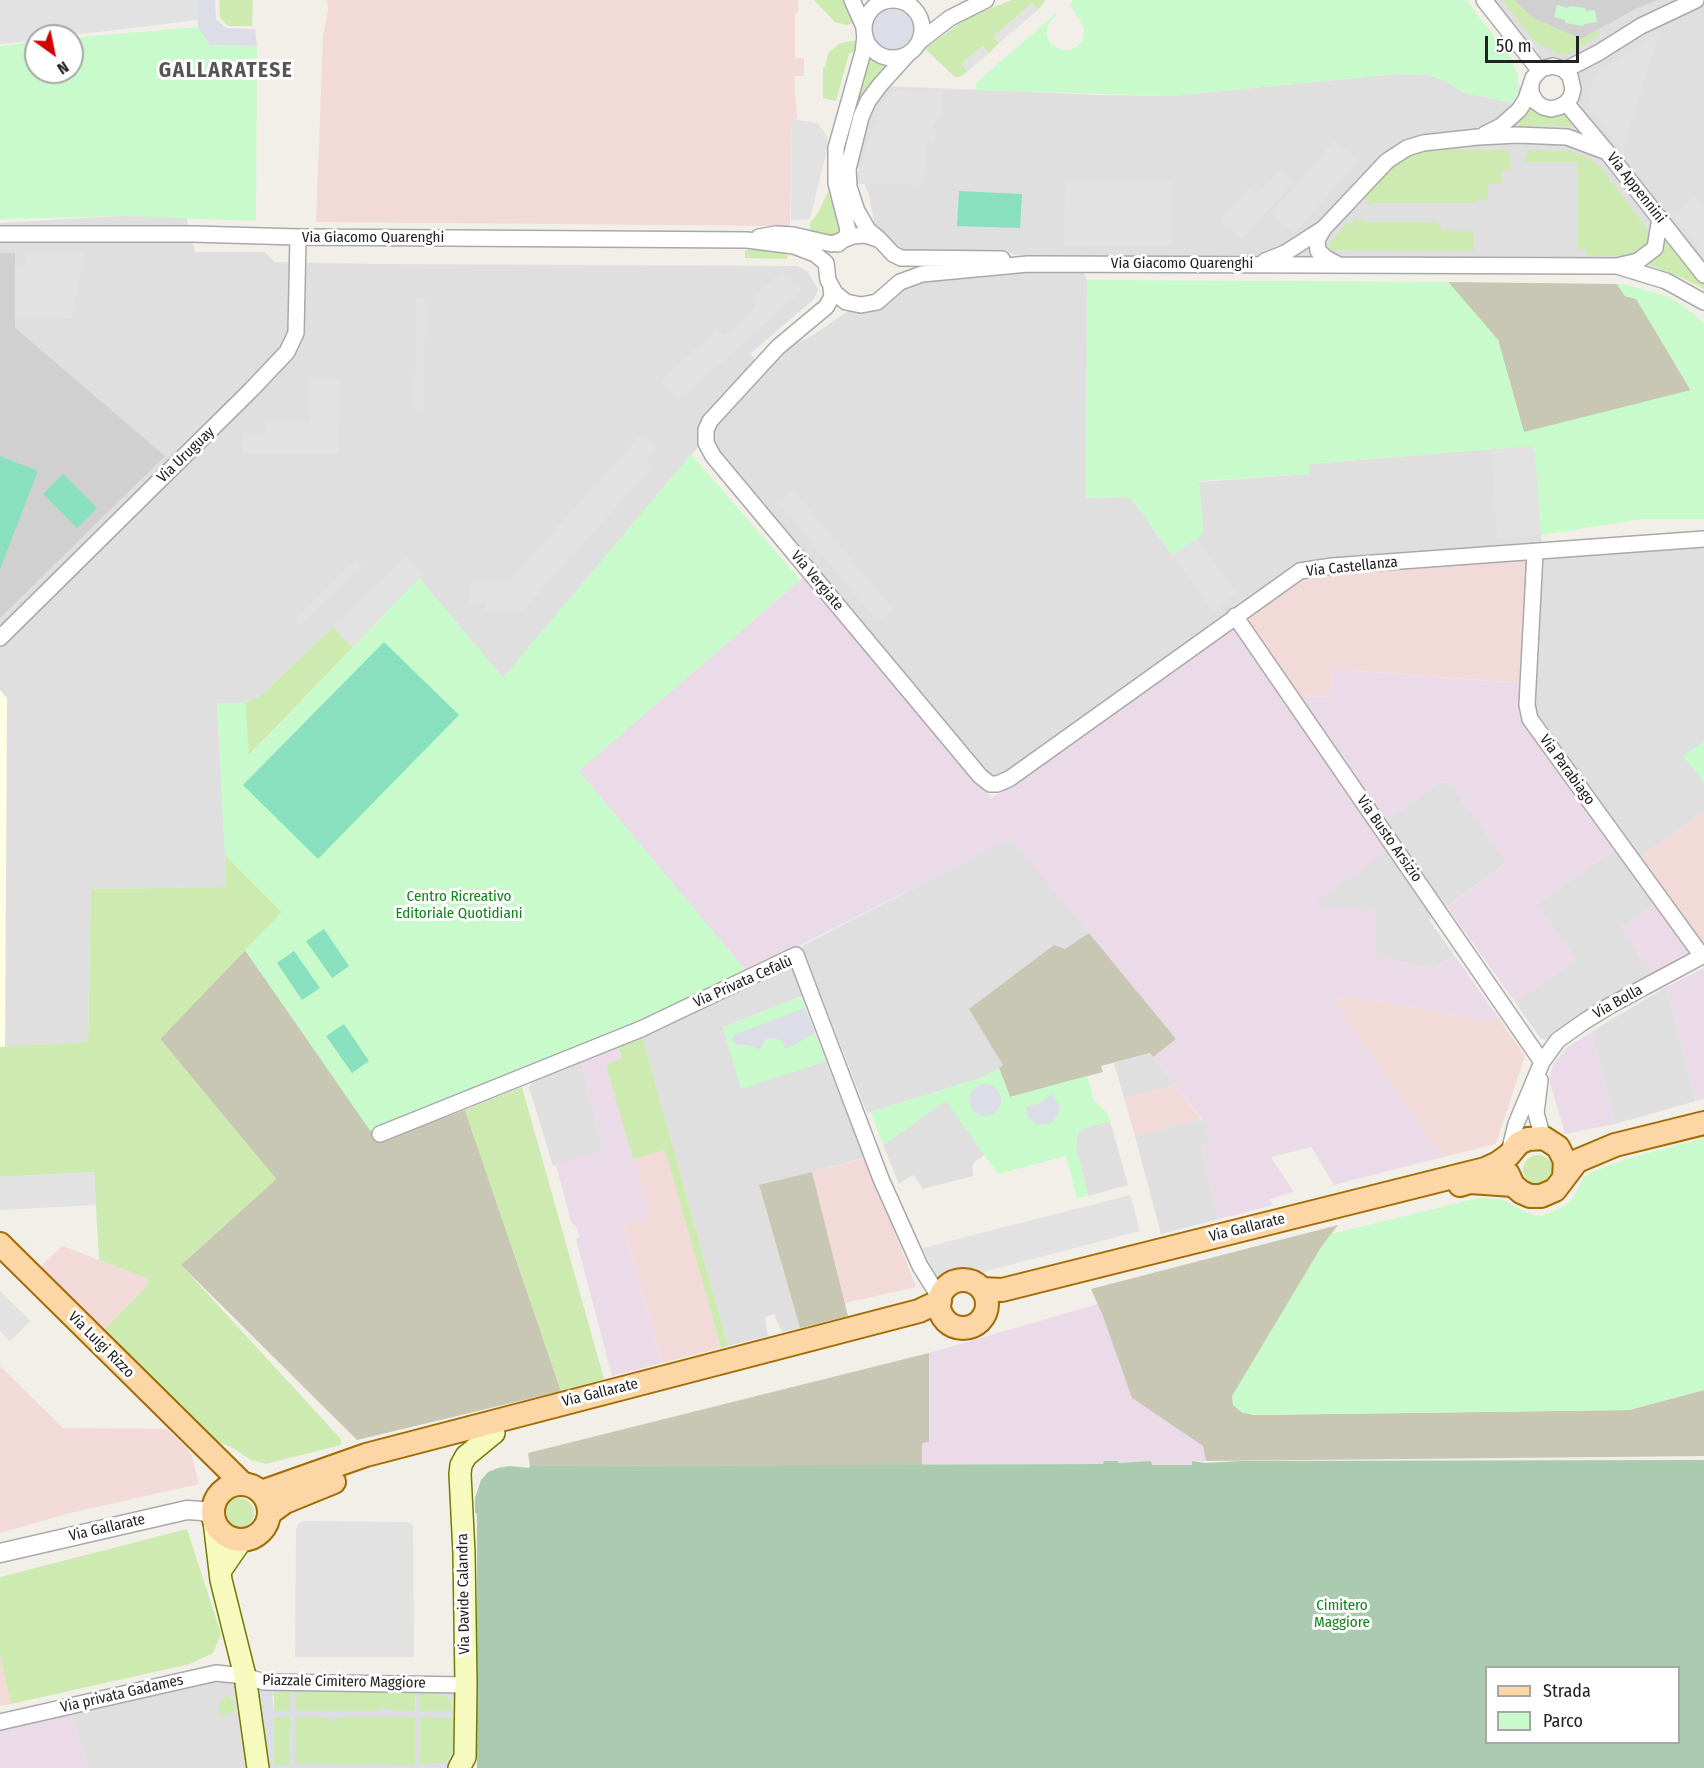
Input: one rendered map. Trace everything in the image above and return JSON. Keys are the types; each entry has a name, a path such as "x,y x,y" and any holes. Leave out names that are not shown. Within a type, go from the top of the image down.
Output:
{"main road":[{"name":"Via Gallarate","path":"985,1297 992,1291 1485,1169 1511,1152 1519,1143 1528,1139 1538,1138 1575,1149 1617,1135 1704,1112"},
{"name":"Via Gallarate","path":"985,1297 1470,1182 1513,1185 1525,1195 1541,1196 1555,1190 1577,1161 1615,1144 1704,1123"},
{"path":"1554,1144 1565,1161 1564,1177"},
{"path":"1511,1152 1507,1170 1513,1185"},
{"name":"Via Luigi Rizzo","path":"0,1244 203,1445 252,1488"},
{"name":"Via Gallarate","path":"941,1305 948,1286 958,1280 973,1282 985,1297"},
{"path":"941,1305 955,1326 969,1327 982,1319 985,1297"},
{"name":"Via Gallarate","path":"241,1541 261,1533 270,1513 285,1502 370,1468 941,1305"},
{"name":"Via Gallarate","path":"214,1512 228,1488 252,1488 366,1455 941,1305"},
{"name":"Via Davide Calandra","path":"459,1768 465,1757 466,1685 460,1474 461,1465 466,1456 494,1433"},
{"path":"244,1676 221,1580 214,1512 203,1445 224,1452 259,1475 366,1455"},
{"path":"252,1488 269,1506 270,1513"},
{"path":"214,1512 224,1535 241,1541 221,1570"},
{"name":"Piazzale Cimitero Maggiore","path":"244,1676 258,1768"}],"street":[{"path":"852,0 874,51 890,58 907,55"},
{"path":"826,270 831,252 847,236 848,230 836,183 836,148 863,52 870,12 884,2 897,0 908,5 919,17 922,25 919,42"},
{"path":"890,291 897,271 892,252 870,232 857,211 849,187 848,169 861,117 879,85 919,42 950,18 986,0"},
{"path":"1484,0 1539,70"},
{"path":"1569,76 1598,53 1641,26 1696,0"},
{"path":"1478,137 1501,126 1514,115 1522,105 1533,78 1539,70 1553,66 1569,76 1572,94 1566,103 1554,108 1541,105 1533,98 1531,85"},
{"name":"Via Appennini","path":"1566,103 1704,275"},
{"path":"1337,264 1318,251 1317,240 1324,228 1389,160 1407,148 1423,143 1517,135 1567,137 1607,152"},
{"name":"Via Giacomo Quarenghi","path":"855,304 873,303 883,298 904,280 922,274 1028,264 1617,266 1638,261 1655,248 1660,218"},
{"path":"1257,264 1285,253 1324,228"},
{"name":"Via Giacomo Quarenghi","path":"0,234 747,240 802,248 821,258 826,263 831,287"},
{"name":"Via Giacomo Quarenghi","path":"747,240 776,234 805,237 832,244 860,235 881,241"},
{"name":"Via Uruguay","path":"0,638 287,352 296,333 298,237"},
{"name":"Via Giacomo Quarenghi","path":"892,252 904,258 998,258 1028,264"},
{"name":"Via Giacomo Quarenghi","path":"1617,266 1666,281 1704,302"},
{"path":"831,287 842,299 855,304"},
{"name":"Via Vergiate","path":"831,287 832,297 827,306 778,347 710,421 705,434 706,443 710,452 980,776 994,784"},
{"name":"Via Vergiate","path":"758,369 810,334 837,309 855,304"},
{"name":"Via Castellanza","path":"994,784 1009,779 1300,571 1332,566 1704,539"},
{"name":"Via Parabiago","path":"1535,553 1527,705 1530,719 1703,955"},
{"name":"Via Busto Arsizio","path":"1235,616 1542,1062"},
{"name":"Via Bolla","path":"1511,1152 1516,1124 1542,1062 1558,1040 1585,1021 1703,955"},
{"name":"Via Privata Cefalù","path":"380,1134 641,1029 796,956 881,1179 920,1266 941,1305"},
{"path":"1542,1062 1536,1113 1541,1131 1554,1144"},
{"name":"Via Gallarate","path":"0,1553 187,1510 214,1512"},
{"name":"Via privata Gadames","path":"0,1722 216,1673 244,1676"},
{"name":"Piazzale Cimitero Maggiore","path":"244,1676 264,1682 466,1685"}],"shaded area":[{"path":"0,0 197,0 198,20 84,34 84,24 24,24 24,41 0,44"},
{"path":"197,0 215,0 216,19 226,28 255,29 257,46 210,45 198,27"},
{"path":"327,0 798,0 798,13 795,14 795,58 804,58 804,76 794,76 797,119 792,119 790,226 316,222 323,37 328,10"},
{"path":"1492,0 1704,0 1704,272 1584,119 1577,99 1577,82 1539,64 1538,53"},
{"path":"1514,0 1658,0 1635,9 1581,39 1533,18"},
{"path":"1032,3 1038,10 999,43 993,37"},
{"path":"894,8 907,14 914,26 911,39 901,48 894,50 882,47 876,42 872,30 876,17 881,12"},
{"path":"1659,33 1622,153 1588,106 1592,82 1598,72"},
{"path":"982,46 989,53 968,71 961,64"},
{"path":"1397,74 1429,75 1465,93 1513,103 1517,97 1519,85 1523,93 1534,101 1568,107 1658,218 1634,268 1030,257 1001,252 898,251 875,228 869,195 853,154 882,86 1171,96"},
{"path":"892,91 942,92 942,115 933,127 936,129 935,143 926,143 924,185 857,184 856,174 862,164 866,146 877,120 876,112"},
{"path":"792,119 818,123 827,136 828,145 810,219 791,220"},
{"path":"1335,140 1359,161 1294,234 1270,213"},
{"path":"1280,169 1294,182 1242,240 1219,220 1249,187 1257,194"},
{"path":"1065,182 1172,182 1172,245 1064,245"},
{"path":"1695,197 1704,208 1704,255 1673,214"},
{"path":"122,216 186,217 195,252 264,252 275,262 798,266 808,272 818,289 814,299 751,353 758,369 705,439 503,678 419,578 353,647 333,627 261,695 245,703 217,703 227,887 91,889 88,1042 0,1047 0,223"},
{"path":"0,253 15,253 15,328 165,456 0,618"},
{"path":"25,254 85,254 71,319 15,319 15,265 25,265"},
{"path":"1080,267 1087,280 1086,498 1130,497 1172,555 1203,532 1199,482 1309,474 1309,464 1531,446 1535,455 1542,549 993,786 716,454 710,438 718,423 792,345 815,334 848,311 864,311 884,306 904,285 921,279"},
{"path":"783,270 802,291 679,401 660,381 717,329 724,336 756,307 750,300"},
{"path":"1448,282 1617,284 1625,296 1636,298 1691,391 1524,433 1498,340"},
{"path":"416,299 425,299 424,411 415,411"},
{"path":"311,378 340,378 339,453 243,453 243,433 265,433 265,423 310,423"},
{"path":"642,433 658,447 646,460 653,467 522,612 485,612 485,602 469,602 469,583 506,583"},
{"path":"1531,446 1535,455 1541,535 1497,539 1491,450"},
{"path":"793,489 894,610 878,623 777,502"},
{"path":"1197,539 1237,593 1213,612 1172,555"},
{"path":"1704,541 1704,811 1634,862 1534,718 1539,556"},
{"path":"406,556 424,573 353,647 333,627"},
{"path":"1539,556 1532,684 1333,669 1330,697 1292,695 1237,616 1301,575"},
{"path":"356,559 363,565 300,626 294,620"},
{"path":"806,575 867,645 992,798 1233,623 1392,848 1318,901 1317,905 1376,910 1375,956 1433,969 1454,955 1498,1017 1485,1021 1347,995 1334,1003 1443,1157 1334,1185 1311,1147 1271,1157 1294,1192 1270,1199 1273,1205 1219,1219 1201,1146 1210,1143 1205,1123 1153,1057 1176,1039 1011,839 747,972 578,771"},
{"path":"1333,669 1527,684 1525,704 1619,846 1537,904 1576,960 1515,1002 1447,907 1507,862 1450,783 1440,782 1380,825 1292,695 1330,697"},
{"path":"0,690 7,698 5,1047 0,1047"},
{"path":"1440,782 1450,783 1507,862 1429,920 1454,955 1433,969 1375,956 1317,905 1317,901 1380,825"},
{"path":"1704,811 1704,944 1696,948 1634,862"},
{"path":"1011,838 1089,933 1070,947 1057,948 1004,1066 981,1078 867,1113 802,946"},
{"path":"1619,846 1659,901 1622,927 1650,974 1581,1017 1551,1040 1541,1039 1515,1002 1576,960 1537,904"},
{"path":"1661,899 1696,948 1650,974 1622,927"},
{"path":"1089,933 1176,1039 1153,1057 1150,1053 1101,1066 1103,1072 1010,1097 999,1068 1003,1065 969,1009 1054,945 1065,949"},
{"path":"245,950 379,1142 465,1110 561,1391 357,1440 181,1265 276,1179 160,1039"},
{"path":"792,964 805,995 723,1027 741,1088 826,1061 864,1158 759,1186 800,1328 782,1332 774,1314 765,1317 768,1336 728,1346 642,1035"},
{"path":"1704,968 1704,1099 1696,1101 1666,987"},
{"path":"1666,987 1696,1101 1615,1124 1591,1032"},
{"path":"1347,995 1485,1021 1498,1017 1525,1056 1496,1144 1443,1157 1333,1004"},
{"path":"805,1008 815,1033 790,1047 785,1049 782,1041 774,1038 766,1039 760,1050 748,1045 738,1045 732,1041 736,1034"},
{"path":"1591,1032 1615,1124 1565,1134 1549,1079 1553,1065 1566,1048"},
{"path":"617,1045 622,1058 609,1063 606,1067 651,1217 623,1225 662,1363 612,1376 576,1239 580,1237 576,1226 571,1222 556,1165 603,1151 580,1059"},
{"path":"1150,1053 1175,1085 1124,1098 1114,1063"},
{"path":"580,1059 603,1151 553,1166 529,1087 538,1075"},
{"path":"985,1084 996,1089 1001,1100 996,1111 985,1116 974,1111 969,1100 974,1089"},
{"path":"1175,1085 1201,1119 1135,1136 1124,1098"},
{"path":"1052,1094 1060,1107 1059,1114 1050,1124 1037,1125 1028,1117 1026,1106 1038,1104"},
{"path":"946,1100 985,1155 975,1161 972,1166 973,1176 923,1189 913,1175 899,1184 883,1145"},
{"path":"1201,1119 1205,1123 1211,1143 1201,1146 1219,1219 1161,1234 1135,1136"},
{"path":"1110,1121 1128,1185 1088,1196 1076,1147 1077,1137 1079,1132 1087,1127"},
{"path":"665,1149 721,1348 662,1363 623,1225 650,1217 633,1159"},
{"path":"866,1158 916,1287 845,1303 812,1172"},
{"path":"94,1172 96,1205 0,1210 0,1177"},
{"path":"812,1172 848,1316 800,1328 759,1185"},
{"path":"1130,1195 1140,1231 975,1274 936,1281 923,1248"},
{"path":"1338,1225 1320,1249 1241,1412 1254,1415 1629,1410 1704,1390 1704,1456 1206,1461 1203,1446 1132,1398 1091,1289"},
{"path":"62,1246 149,1279 147,1286 96,1339 32,1275"},
{"path":"0,1291 31,1321 10,1341 0,1331"},
{"path":"1098,1304 1132,1398 1203,1446 1206,1461 1192,1461 1192,1465 1151,1465 1151,1461 1103,1462 1103,1464 922,1465 922,1442 929,1442 929,1353"},
{"path":"929,1353 929,1442 922,1443 922,1465 530,1466 528,1453"},
{"path":"0,1366 63,1428 167,1429 191,1453 199,1484 70,1513 0,1533"},
{"path":"304,1521 407,1522 413,1525 414,1657 295,1657 296,1530 299,1523"},
{"path":"0,1655 11,1704 0,1706"},
{"path":"216,1675 245,1678 257,1768 88,1768 68,1708"},
{"path":"257,1687 447,1691 457,1696 459,1753 449,1768 259,1768","holes":["291,1692 290,1711 274,1711 272,1693","295,1692 416,1692 415,1711 392,1711 391,1709 379,1709 379,1711 295,1711","431,1692 448,1697 453,1703 453,1711 420,1711 420,1693","274,1717 291,1717 290,1765 274,1765","295,1717 326,1717 326,1719 415,1717 415,1765 295,1764","420,1717 453,1718 453,1754 445,1763 419,1765"]},
{"path":"68,1708 88,1768 0,1768 0,1723"}],"green space":[{"path":"219,0 253,0 252,26 228,26 220,18"},
{"path":"814,0 843,0 856,23 846,25 835,22"},
{"path":"1012,0 1046,0 1038,10 1032,3 994,37 999,43 989,53 983,46 962,64 968,71 960,77 955,77 925,49 967,18"},
{"path":"1073,0 1466,0 1511,58 1518,75 1518,91 1513,103 1465,93 1429,75 1397,74 1171,96 976,90 976,83 1055,14 1058,13 1047,28 1050,43 1061,50 1070,50 1078,46 1083,38 1084,30 1070,5"},
{"path":"1502,0 1514,0 1533,18 1581,39 1596,30 1599,35 1571,54 1559,54 1536,43"},
{"path":"1557,5 1568,8 1569,6 1585,8 1586,11 1595,10 1597,22 1583,26 1565,23 1565,20 1554,17"},
{"path":"198,27 211,45 257,46 256,221 122,216 0,219 0,46 24,43 24,84 84,84 84,37"},
{"path":"858,40 856,50 849,54 836,101 823,98 823,67 825,67 828,53 840,43"},
{"path":"868,58 886,66 858,103 840,177 844,144"},
{"path":"1529,105 1539,113 1552,117 1565,113 1579,123 1569,126 1520,126 1516,121"},
{"path":"1433,150 1508,150 1511,170 1501,171 1501,184 1488,184 1488,200 1475,200 1475,203 1371,203 1369,206 1365,197 1398,162 1409,156"},
{"path":"1528,150 1570,151 1591,159 1602,169 1649,231 1650,245 1637,256 1588,256 1585,248 1577,251 1577,162 1524,162"},
{"path":"959,191 1022,194 1020,228 957,226"},
{"path":"828,192 833,195 841,219 840,233 831,236 810,233 810,223"},
{"path":"1357,218 1365,222 1437,222 1443,231 1474,231 1474,251 1329,250 1329,243 1347,223 1352,223"},
{"path":"1664,232 1704,284 1704,289 1648,265 1660,251"},
{"path":"745,250 788,250 787,259 745,258"},
{"path":"1087,280 1448,282 1498,340 1524,432 1691,390 1636,299 1625,296 1617,284 1672,298 1704,322 1704,519 1642,519 1541,535 1535,455 1531,446 1309,464 1310,474 1199,481 1203,532 1197,539 1172,555 1130,497 1086,498"},
{"name":"Centro Ricreativo Editoriale Quotidiani","path":"691,454 800,580 579,771 747,972 640,1024 371,1132 245,950 282,912 225,855 217,703 245,703 249,756 419,578 503,678"},
{"path":"0,456 38,471 0,569"},
{"path":"63,474 97,508 77,528 43,494"},
{"path":"333,627 353,647 248,756 245,703 261,695"},
{"path":"384,642 459,715 318,859 243,785"},
{"path":"1704,741 1704,783 1683,756"},
{"path":"225,855 282,912 160,1039 276,1179 181,1265 341,1439 341,1445 266,1464 251,1460 233,1448 207,1437 102,1332 147,1286 149,1279 99,1260 94,1172 0,1177 0,1047 88,1042 91,889 226,887"},
{"path":"324,929 349,966 332,978 306,941"},
{"path":"294,951 320,988 302,1000 277,963"},
{"path":"801,997 826,1061 741,1089 723,1027"},
{"path":"344,1024 369,1061 352,1073 326,1036"},
{"path":"642,1035 728,1346 721,1348 665,1150 633,1159 606,1067 609,1063 622,1058 617,1045"},
{"path":"999,1068 1010,1097 1087,1076 1094,1100 1107,1113 1110,1121 1087,1127 1079,1132 1077,1137 1076,1147 1088,1196 1077,1198 1066,1156 998,1174 946,1101 883,1145 871,1112 981,1078"},
{"path":"522,1087 604,1379 561,1391 465,1110"},
{"path":"1704,1138 1704,1390 1629,1410 1254,1415 1241,1412 1233,1405 1232,1396 1331,1234 1479,1198 1501,1199 1532,1215 1542,1216 1565,1206 1573,1198 1584,1177 1590,1173 1626,1159"},
{"path":"1538,1155 1549,1159 1553,1170 1549,1181 1538,1185 1527,1181 1523,1170 1527,1159"},
{"name":"Cimitero Maggiore","path":"1704,1460 1704,1768 477,1768 477,1514 475,1513 475,1498 481,1480 488,1472 509,1466 529,1468 530,1466 1103,1464 1104,1461 1118,1461 1119,1463 1151,1461 1152,1465 1192,1465 1192,1461 1206,1463 1239,1461"},
{"path":"239,1498 250,1502 254,1513 250,1524 239,1528 228,1524 224,1513 228,1502"},
{"path":"187,1529 221,1634 213,1653 190,1664 11,1704 0,1655 0,1577"},
{"path":"291,1692 291,1711 274,1711 272,1693"},
{"path":"295,1692 416,1692 415,1711 380,1709 379,1711 295,1711"},
{"path":"420,1692 445,1695 452,1701 453,1711 419,1711"},
{"path":"227,1695 235,1703 235,1711 231,1714 219,1715 219,1703"},
{"path":"274,1717 291,1717 290,1765 274,1765"},
{"path":"295,1717 415,1717 415,1765 294,1765"},
{"path":"420,1717 453,1717 453,1754 445,1763 419,1765"}],"district":[{"name":"GALLARATESE","path":"226,71"}]}
